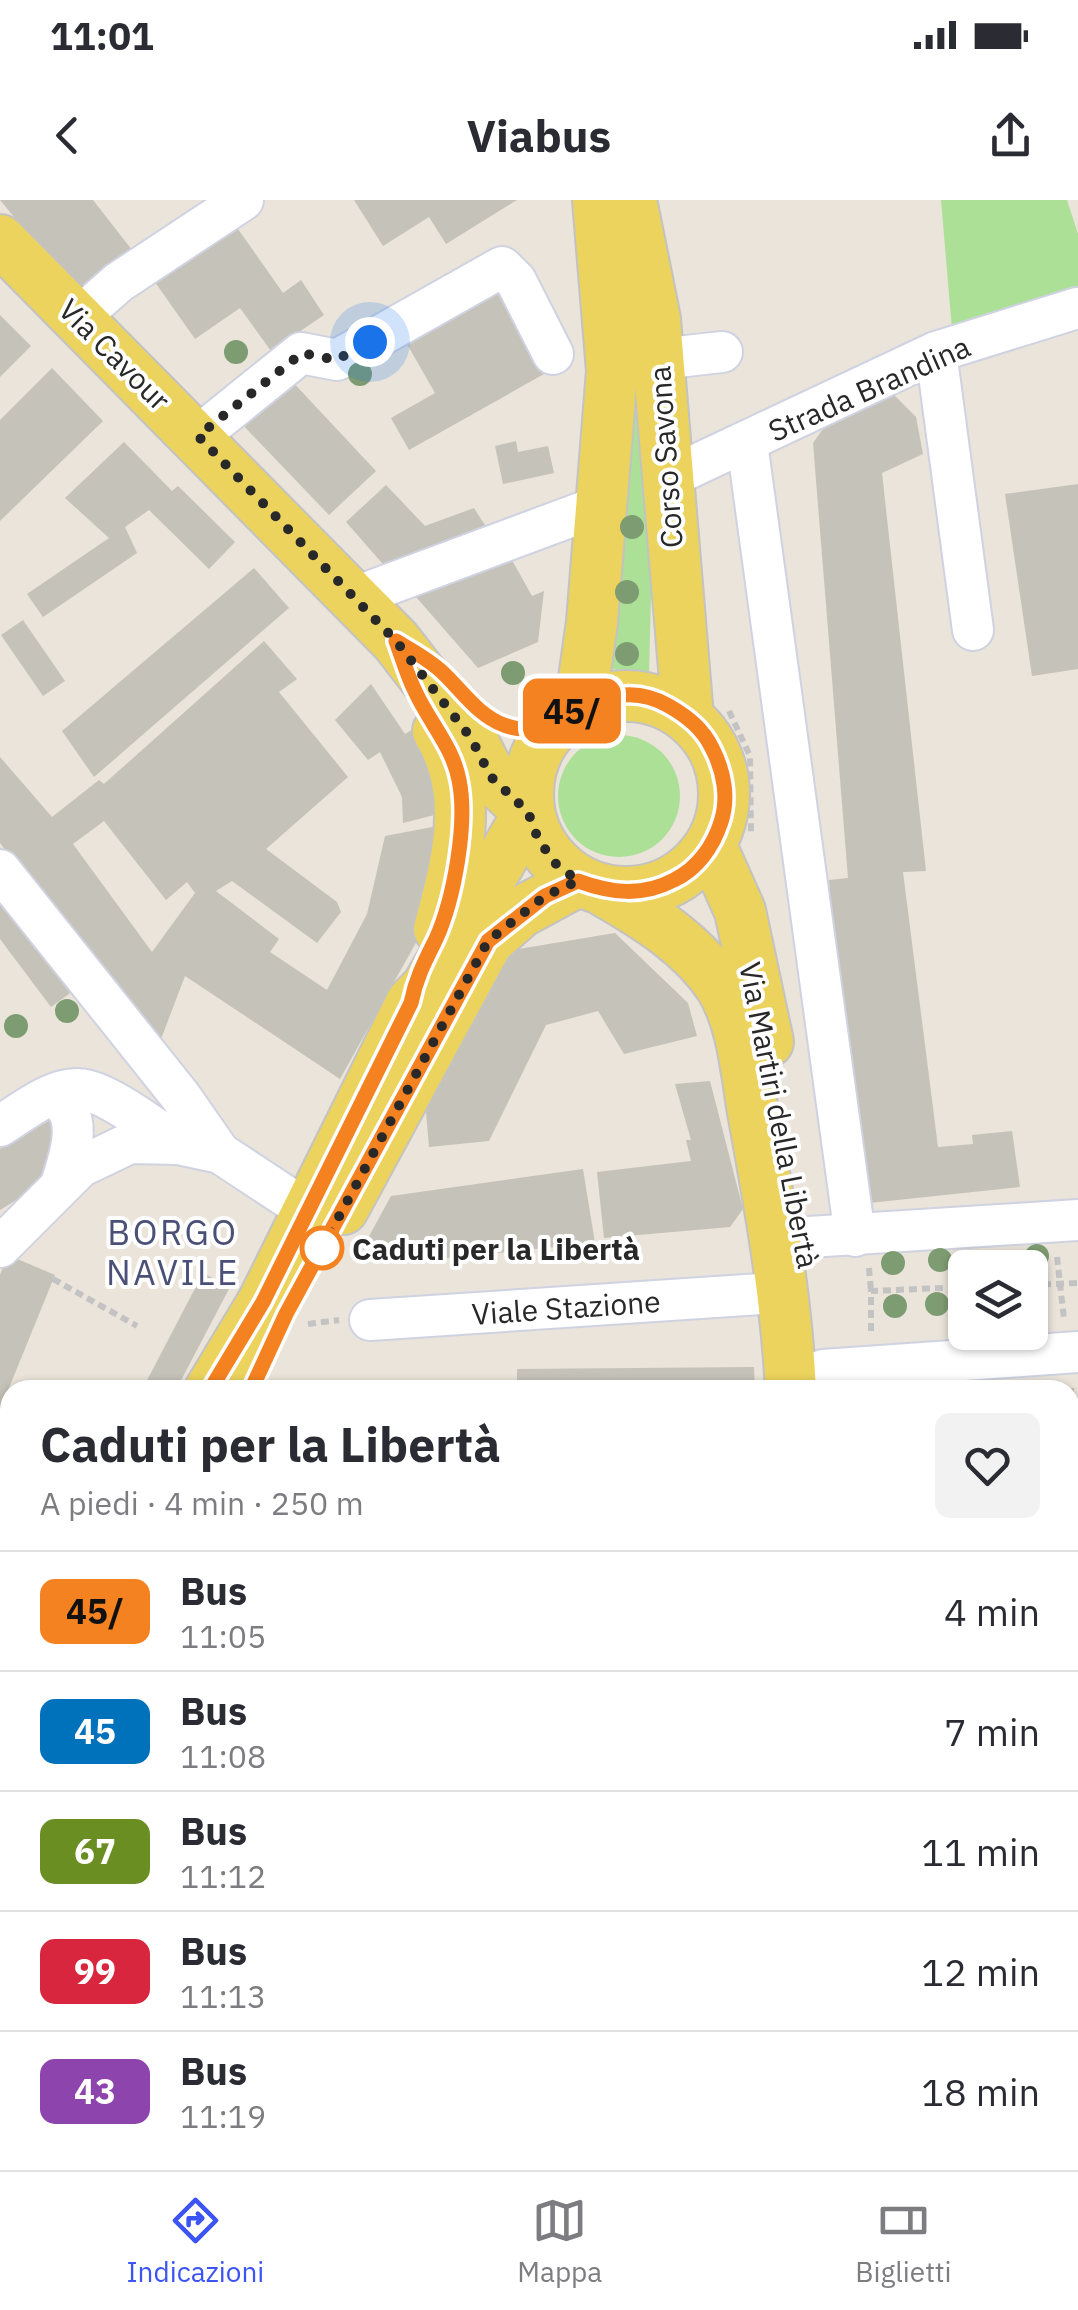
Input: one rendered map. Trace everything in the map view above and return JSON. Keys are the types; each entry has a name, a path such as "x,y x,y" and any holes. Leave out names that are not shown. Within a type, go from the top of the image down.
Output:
{"main road":[{"name":"Corso Savona","path":"567,716 592,622 612,370 598,200"},
{"name":"Corso Savona","path":"631,200 655,318 688,717"},
{"name":"Via Cavour","path":"0,240 198,436 396,641 471,738 491,777 528,812"},
{"name":"Via Cavour","path":"396,641 439,669 482,714 505,726 525,730 567,716"},
{"path":"216,1380 263,1302 305,1208 411,1003 416,976 437,936 448,896 462,808 459,780 448,748 415,692 396,641"},
{"path":"256,1380 478,956 503,925 591,886 632,893 658,888 679,878 711,846 724,806 720,764 707,738 688,717 663,702 635,695 607,697 567,716 534,756 529,774 528,812 546,851 591,886 655,921 720,986 738,1030 786,1293 828,1379"},
{"path":"411,1003 428,987 528,812"},
{"name":"Via Martiri della Libertà","path":"711,846 740,911 832,1237 828,1379"}],"street":[{"path":"78,318 119,282 243,200"},
{"path":"198,436 302,353 336,360 502,267 516,281 553,354"},
{"name":"Strada Brandina","path":"666,480 936,352 1077,308"},
{"path":"659,359 702,358 722,352"},
{"path":"936,352 972,630"},
{"path":"748,443 832,1237 1067,1233"},
{"path":"355,597 602,504"},
{"path":"0,870 181,1097 220,1153"},
{"path":"0,1126 52,1096 80,1088 102,1096 178,1144"},
{"path":"52,1096 64,1101 71,1113 72,1146 62,1182"},
{"path":"0,1246 62,1182 101,1155 130,1143 178,1144 220,1153 305,1208"},
{"name":"Viale Stazione","path":"370,1320 761,1294"},
{"path":"828,1379 1072,1344"}],"path":[{"path":"1067,1233 1060,1284 1072,1344"},
{"path":"53,1279 137,1326"},
{"path":"1048,1284 1078,1282"},
{"path":"828,1379 872,1291 948,1289"}],"green space":[{"path":"941,200 1067,200 1078,234 1078,291 953,341"},
{"path":"638,322 652,557 649,675 608,668"},
{"path":"619,735 642,740 662,753 675,773 680,796 675,819 662,839 642,852 619,857 596,852 576,839 563,819 558,796 563,773 576,753 596,740"}],"building":[{"path":"0,200 93,200 136,255 82,299"},
{"path":"354,200 517,200 446,244 429,217 383,246"},
{"path":"231,219 283,293 301,280 324,315 271,351 240,308 195,339 150,275"},
{"path":"490,279 544,374 409,450 391,418 435,393 399,330"},
{"path":"0,315 31,346 0,377"},
{"path":"52,368 103,421 0,521 0,420"},
{"path":"288,377 376,471 329,515 240,422"},
{"path":"890,391 916,417 923,454 882,473 926,871 903,872 938,1147 973,1144 972,1135 1012,1131 1020,1187 869,1203 844,1061 829,880 848,878 813,443 828,422"},
{"path":"516,441 518,452 548,446 554,473 503,484 495,446"},
{"path":"124,442 172,491 178,486 235,542 209,569 149,510 125,527 137,553 43,617 27,594 109,538 65,498"},
{"path":"1078,484 1078,669 1032,676 1005,494"},
{"path":"386,485 425,526 474,508 490,533 389,571 346,522"},
{"path":"508,553 532,596 544,591 538,642 478,668 410,590"},
{"path":"254,568 289,608 94,777 62,731"},
{"path":"23,620 65,681 43,696 1,635"},
{"path":"264,641 297,679 279,692 348,777 266,849 337,902 341,912 317,943 232,881 216,891 279,939 270,952 327,990 367,914 385,836 443,825 423,930 340,1079 185,976 161,1039 147,1041 0,843 0,757 52,817 99,780 104,784","holes":["104,821 166,900 187,882 195,893 152,952 73,844"]},
{"path":"371,684 405,734 420,725 446,812 403,823 402,797 380,752 368,760 335,720"},
{"path":"0,885 73,991 51,1007 0,939"},
{"path":"615,933 688,1003 697,1036 624,1054 598,1011 546,1025 489,1141 429,1147 426,1112 501,952"},
{"path":"710,1081 743,1209 730,1227 604,1238 597,1172 691,1161 686,1140 691,1140 675,1084"},
{"path":"52,1119 63,1133 44,1183 0,1210 0,1149"},
{"path":"583,1169 595,1243 398,1263 362,1249 391,1196"},
{"path":"8,1255 55,1275 12,1380 0,1380 0,1275"},
{"path":"203,1273 230,1287 181,1380 147,1380"},
{"path":"754,1367 755,1380 517,1380 517,1369"}],"bus line":[{"name":"45/","path":"216,1380 263,1302 305,1208 411,1003 416,976 437,936 448,896 462,826 459,780 448,748 415,692 396,641 439,669 482,714 505,726 525,730 555,725 580,707 607,697 635,695 663,702 688,717 707,738 720,764 725,792 722,820 711,846 697,864 658,888 632,893 604,890 578,881 545,896 503,925 488,941 286,1314 256,1380"}],"place":[{"name":"Caduti per la Libertà","path":"322,1248"}],"district":[{"name":"BORGO NAVILE","path":"173,1252"}],"route":[{"path":"322,1248 488,941 503,925 545,896 578,881 555,863 538,839 528,812 491,777 471,738 396,641 198,436 302,353 336,360 370,342"}]}
